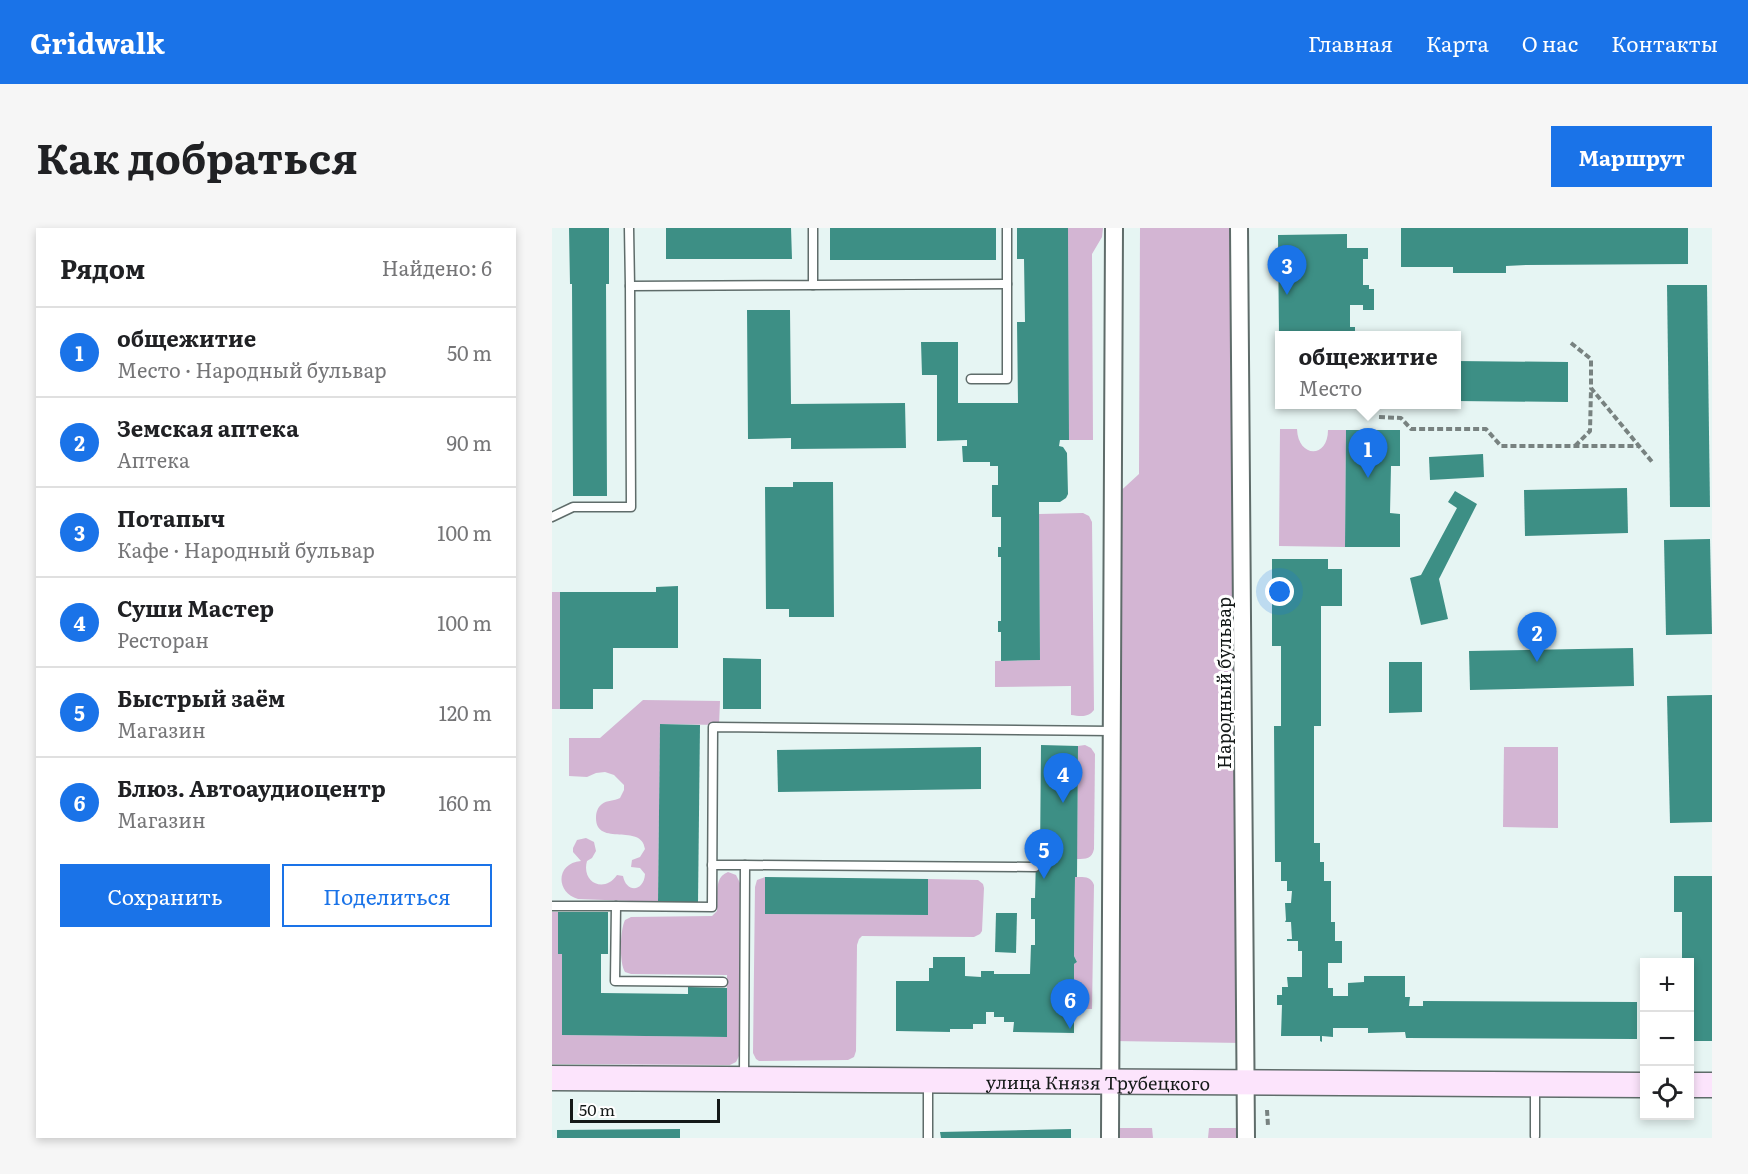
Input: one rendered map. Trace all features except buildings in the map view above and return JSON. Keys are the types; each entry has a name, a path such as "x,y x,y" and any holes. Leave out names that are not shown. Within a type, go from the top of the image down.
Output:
{"street":[{"path":"1110,1138 1114,228"},
{"name":"Народный бульвар","path":"1239,228 1246,1138"},
{"name":"улица Князя Трубецкого","path":"552,1078 1640,1085"},
{"path":"1694,1085 1712,1085"}],"lane":[{"path":"552,517 573,507 631,507 629,228"},
{"path":"813,228 813,285"},
{"path":"971,379 1007,379 1006,228"},
{"path":"630,286 1007,284"},
{"path":"552,906 712,907 713,727 1112,730"},
{"path":"712,865 1035,867"},
{"path":"744,1079 746,865"},
{"path":"616,906 615,981 723,982"},
{"path":"928,1080 928,1138"},
{"path":"1535,1084 1535,1136"}],"path":[{"path":"1571,343 1591,359 1590,431 1575,446"},
{"path":"1591,388 1653,463"},
{"path":"1379,417 1401,417 1412,429 1486,429 1501,446 1639,446"},
{"path":"1267,1110 1268,1126"}],"shaded area":[{"path":"1068,228 1103,228 1102,237 1092,254 1093,440 1069,440"},
{"path":"1140,228 1237,228 1243,1043 1113,1041 1114,497 1139,474"},
{"path":"1280,429 1297,429 1302,445 1307,450 1313,451 1323,446 1328,430 1346,430 1345,547 1279,546"},
{"path":"1083,513 1089,516 1092,522 1094,710 1086,715 1071,715 1071,686 995,687 995,661 1040,660 1039,514"},
{"path":"552,592 560,592 560,709 552,709"},
{"path":"643,700 720,701 719,725 660,724 658,902 578,899 570,895 562,884 563,872 567,867 581,861 573,852 577,840 586,838 594,842 596,851 587,861 587,875 590,880 600,884 612,881 617,875 623,876 631,888 642,884 645,874 640,868 631,867 632,860 640,857 645,849 642,841 636,837 610,834 598,826 596,817 598,808 604,803 620,798 624,785 614,775 605,772 587,777 569,776 569,738 600,738"},
{"path":"1085,745 1095,754 1094,849 1088,858 1077,859 1078,746"},
{"path":"1504,747 1558,747 1558,828 1503,827"},
{"path":"728,872 736,875 740,883 739,1056 736,1062 730,1065 552,1064 552,912 558,912 558,953 562,954 562,1035 726,1037 727,975 631,974 625,972 623,968 621,946 623,925 625,920 631,917 712,916 717,911 719,882"},
{"path":"765,877 765,914 927,915 928,879 978,880 984,888 982,931 974,937 862,936 857,945 856,1051 854,1057 848,1060 759,1061 753,1053 755,887 757,880"},
{"path":"1075,877 1089,879 1094,885 1092,1009 1074,1009 1077,1004 1074,998 1074,964 1077,962 1074,956"},
{"path":"1111,1128 1152,1128 1153,1138 1111,1138"},
{"path":"1209,1128 1238,1128 1238,1138 1208,1138"}],"place":[{"name":"Потапыч","path":"1287,295"},
{"name":"общежитие","path":"1368,478"},
{"name":"Земская аптека","path":"1537,662"},
{"name":"Суши Мастер","path":"1063,803"},
{"name":"Быстрый заём","path":"1044,879"},
{"name":"Блюз. Автоаудиоцентр","path":"1070,1029"}]}
